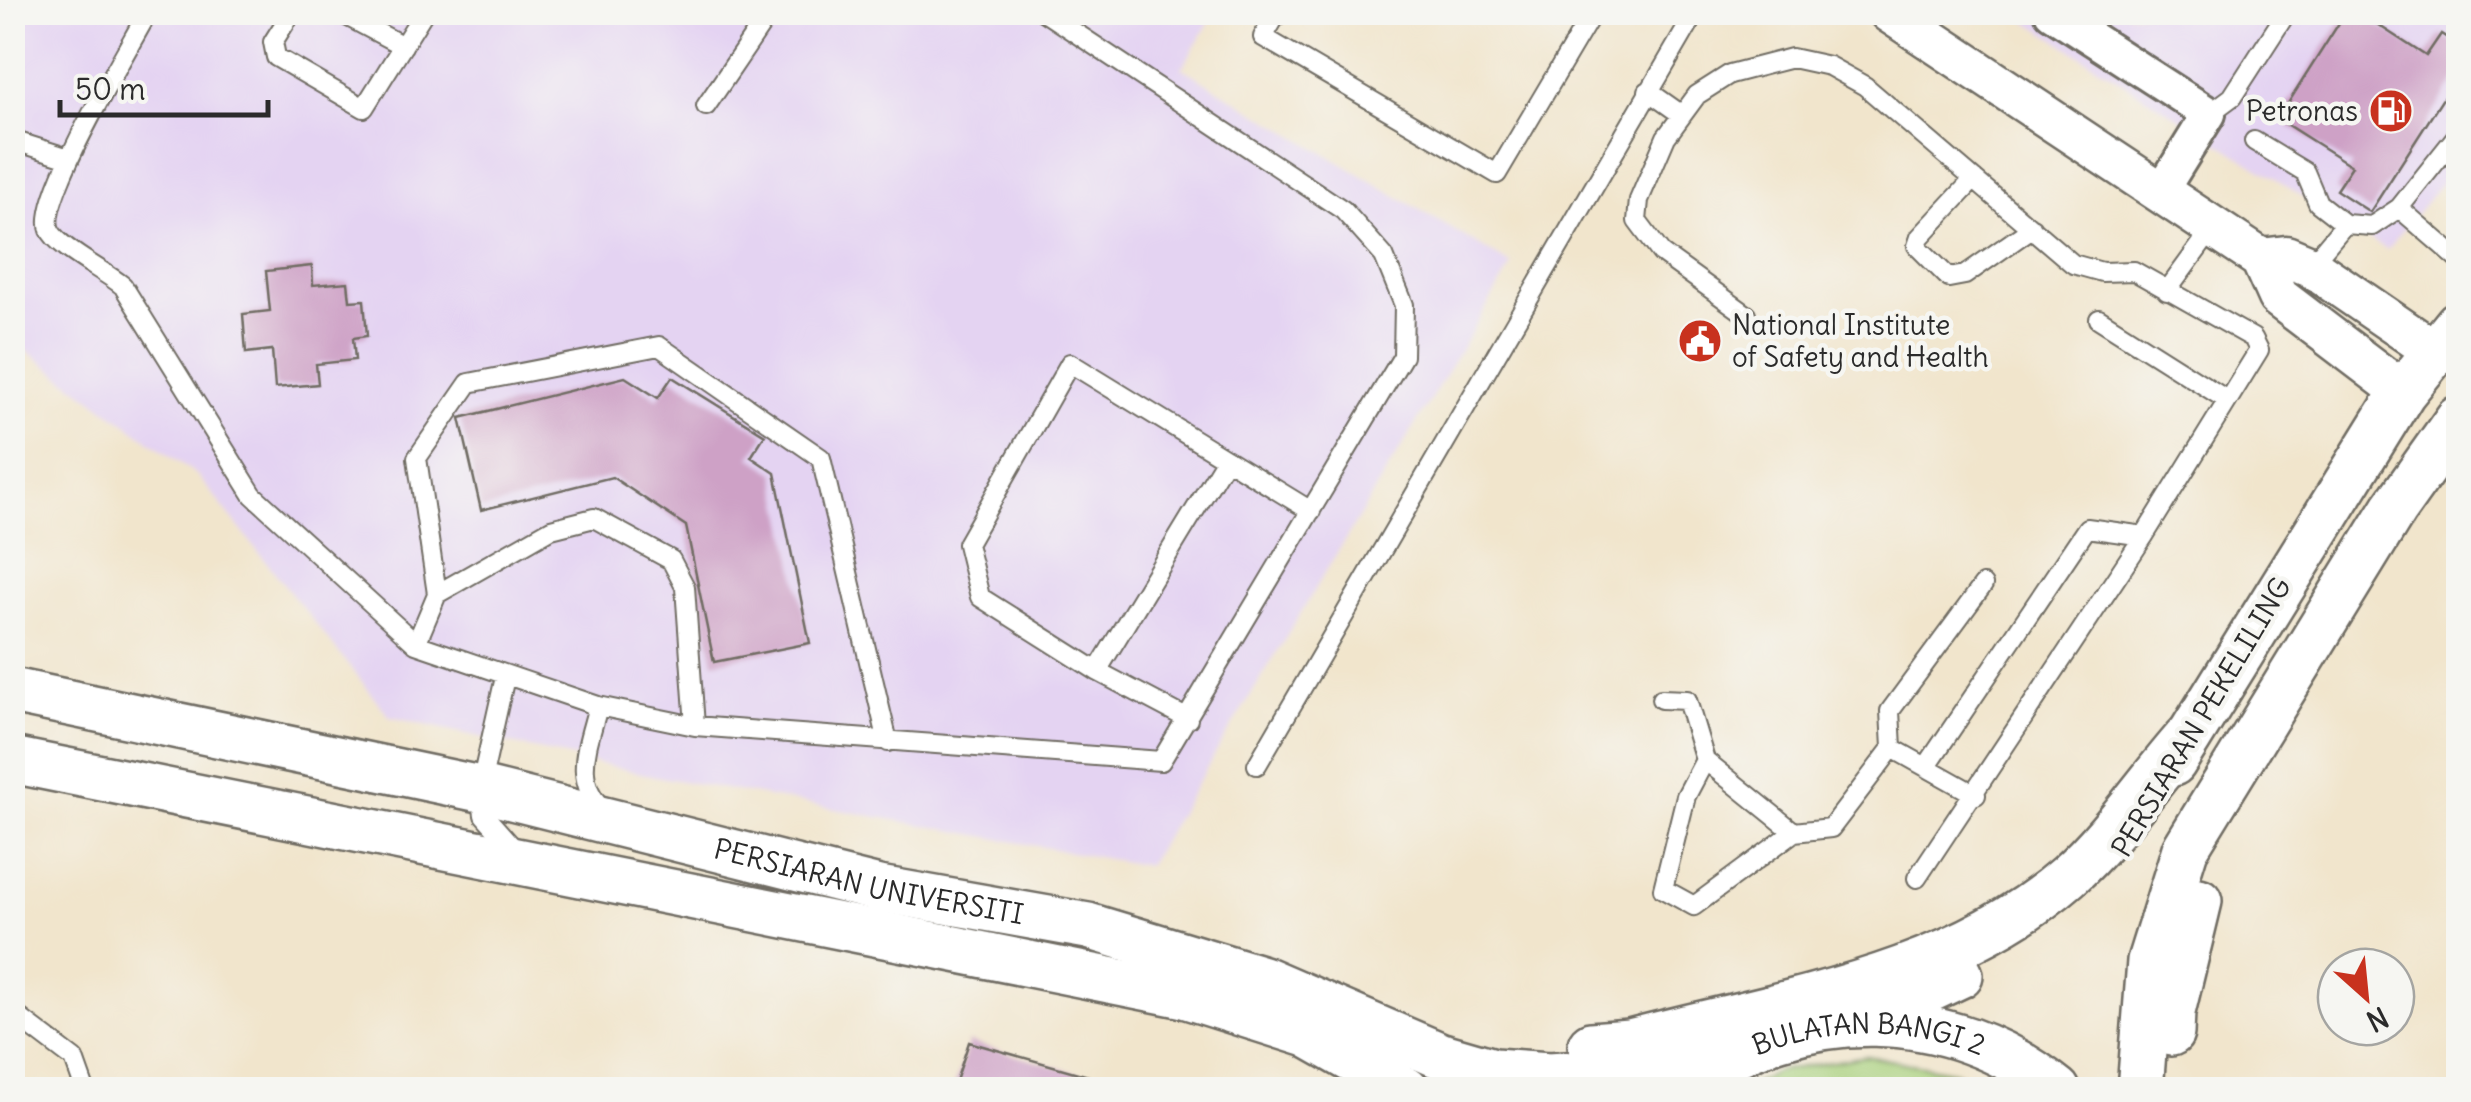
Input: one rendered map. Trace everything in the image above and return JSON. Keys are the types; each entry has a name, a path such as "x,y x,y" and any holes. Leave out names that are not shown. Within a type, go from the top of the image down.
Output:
{"main road":[{"name":"PERSIARAN PEKELILING","path":"1862,1022 1978,966 2054,922 2099,881 2134,838 2187,738 2403,392 2446,337"},
{"name":"PERSIARAN PEKELILING","path":"2140,1090 2150,960 2186,848 2394,509 2458,419"},
{"path":"2170,1090 2172,1012 2190,931 2214,855 2299,664"},
{"name":"PERSIARAN UNIVERSITI","path":"12,691 429,778 485,767 620,824 879,889 1088,926 1263,979 1439,1055 1494,1070 1549,1076 1696,1077"},
{"path":"1088,926 1240,950 1403,1019 1464,1036 1546,1048 1630,1042 1886,974 1950,951 2016,914 2069,875 2187,738"},
{"name":"PERSIARAN UNIVERSITI","path":"14,762 1184,995 1306,1034 1406,1090"},
{"path":"1059,969 1270,1045 1358,1090"},
{"name":"BULATAN BANGI 2","path":"1696,1077 1785,1034 1862,1022 1922,1026 1979,1042 2032,1069 2057,1090"}],"street":[{"path":"1889,12 2261,260 2278,296 2403,392"},
{"path":"2051,12 2208,114 2160,193"},
{"path":"2261,260 2286,256 2446,337"}],"lane":[{"path":"148,12 70,158 48,206 48,228 61,246 95,263 123,286 253,495 416,644 598,706 695,726 1161,761 1404,356 1404,306 1384,256 1343,210 1044,12"},
{"path":"292,12 273,42 276,57 364,108 424,12"},
{"path":"339,12 403,46"},
{"path":"706,106 770,12"},
{"path":"1278,12 1263,38 1497,174 1592,12"},
{"path":"1257,765 1696,12"},
{"path":"2208,114 2232,97 2288,12"},
{"path":"1748,315 1661,253 1637,220 1639,200 1666,137 1697,95 1730,74 1792,58 1829,66 1865,86 2073,264 2102,272 2134,271 2254,338 2259,350 2144,536 1976,795 1917,878"},
{"path":"1648,91 1682,115"},
{"path":"2254,141 2305,172 2318,203 2345,224 2372,226 2399,208 2458,134"},
{"path":"12,140 70,158"},
{"path":"1974,179 1920,236 1917,246 1948,278 1965,275 2032,228"},
{"path":"2399,208 2458,260"},
{"path":"2310,266 2345,224"},
{"path":"2167,291 2214,228"},
{"path":"2098,318 2227,400"},
{"path":"416,644 437,594 417,458 469,383 659,346 822,458 888,742"},
{"path":"1188,719 1097,671 980,598 967,544 1070,362 1311,511"},
{"path":"1097,671 1226,459"},
{"path":"437,594 551,529 594,518 670,560 679,572 685,587 695,726"},
{"path":"1926,767 2087,528 2144,536"},
{"path":"1705,760 1686,796 1663,889 1694,906 1794,832 1830,828 1892,748 1890,710 1983,586"},
{"path":"505,677 485,767 484,815 534,866"},
{"path":"1661,699 1687,700 1705,760 1794,832"},
{"path":"598,706 582,778 593,800 620,824"},
{"path":"1892,748 1976,795"},
{"path":"12,1012 74,1059 85,1090"}],"shaded area":[{"path":"13,13 1215,13 1182,68 1512,265 1147,866 654,776 390,717 198,476 13,341"},
{"path":"2014,13 2458,13 2458,162 2387,250"}],"green space":[{"path":"1867,1056 1956,1072 1986,1089 1743,1089 1778,1071"}],"building":[{"name":"Petronas","path":"2346,12 2358,12 2426,56 2441,34 2458,45 2458,75 2370,212 2336,190 2352,166 2278,119"},
{"path":"312,266 313,285 348,282 350,301 364,300 367,336 353,338 355,360 316,364 318,384 275,388 272,350 246,353 243,314 270,311 266,271"},
{"path":"625,377 658,398 672,377 765,435 751,457 775,473 810,643 714,662 686,526 612,477 481,510 460,418"},
{"path":"969,1042 1113,1083 1112,1090 953,1090"}],"place":[{"name":"Petronas","path":"2391,111"},
{"name":"National Institute of Safety and Health","path":"1700,341"}]}
